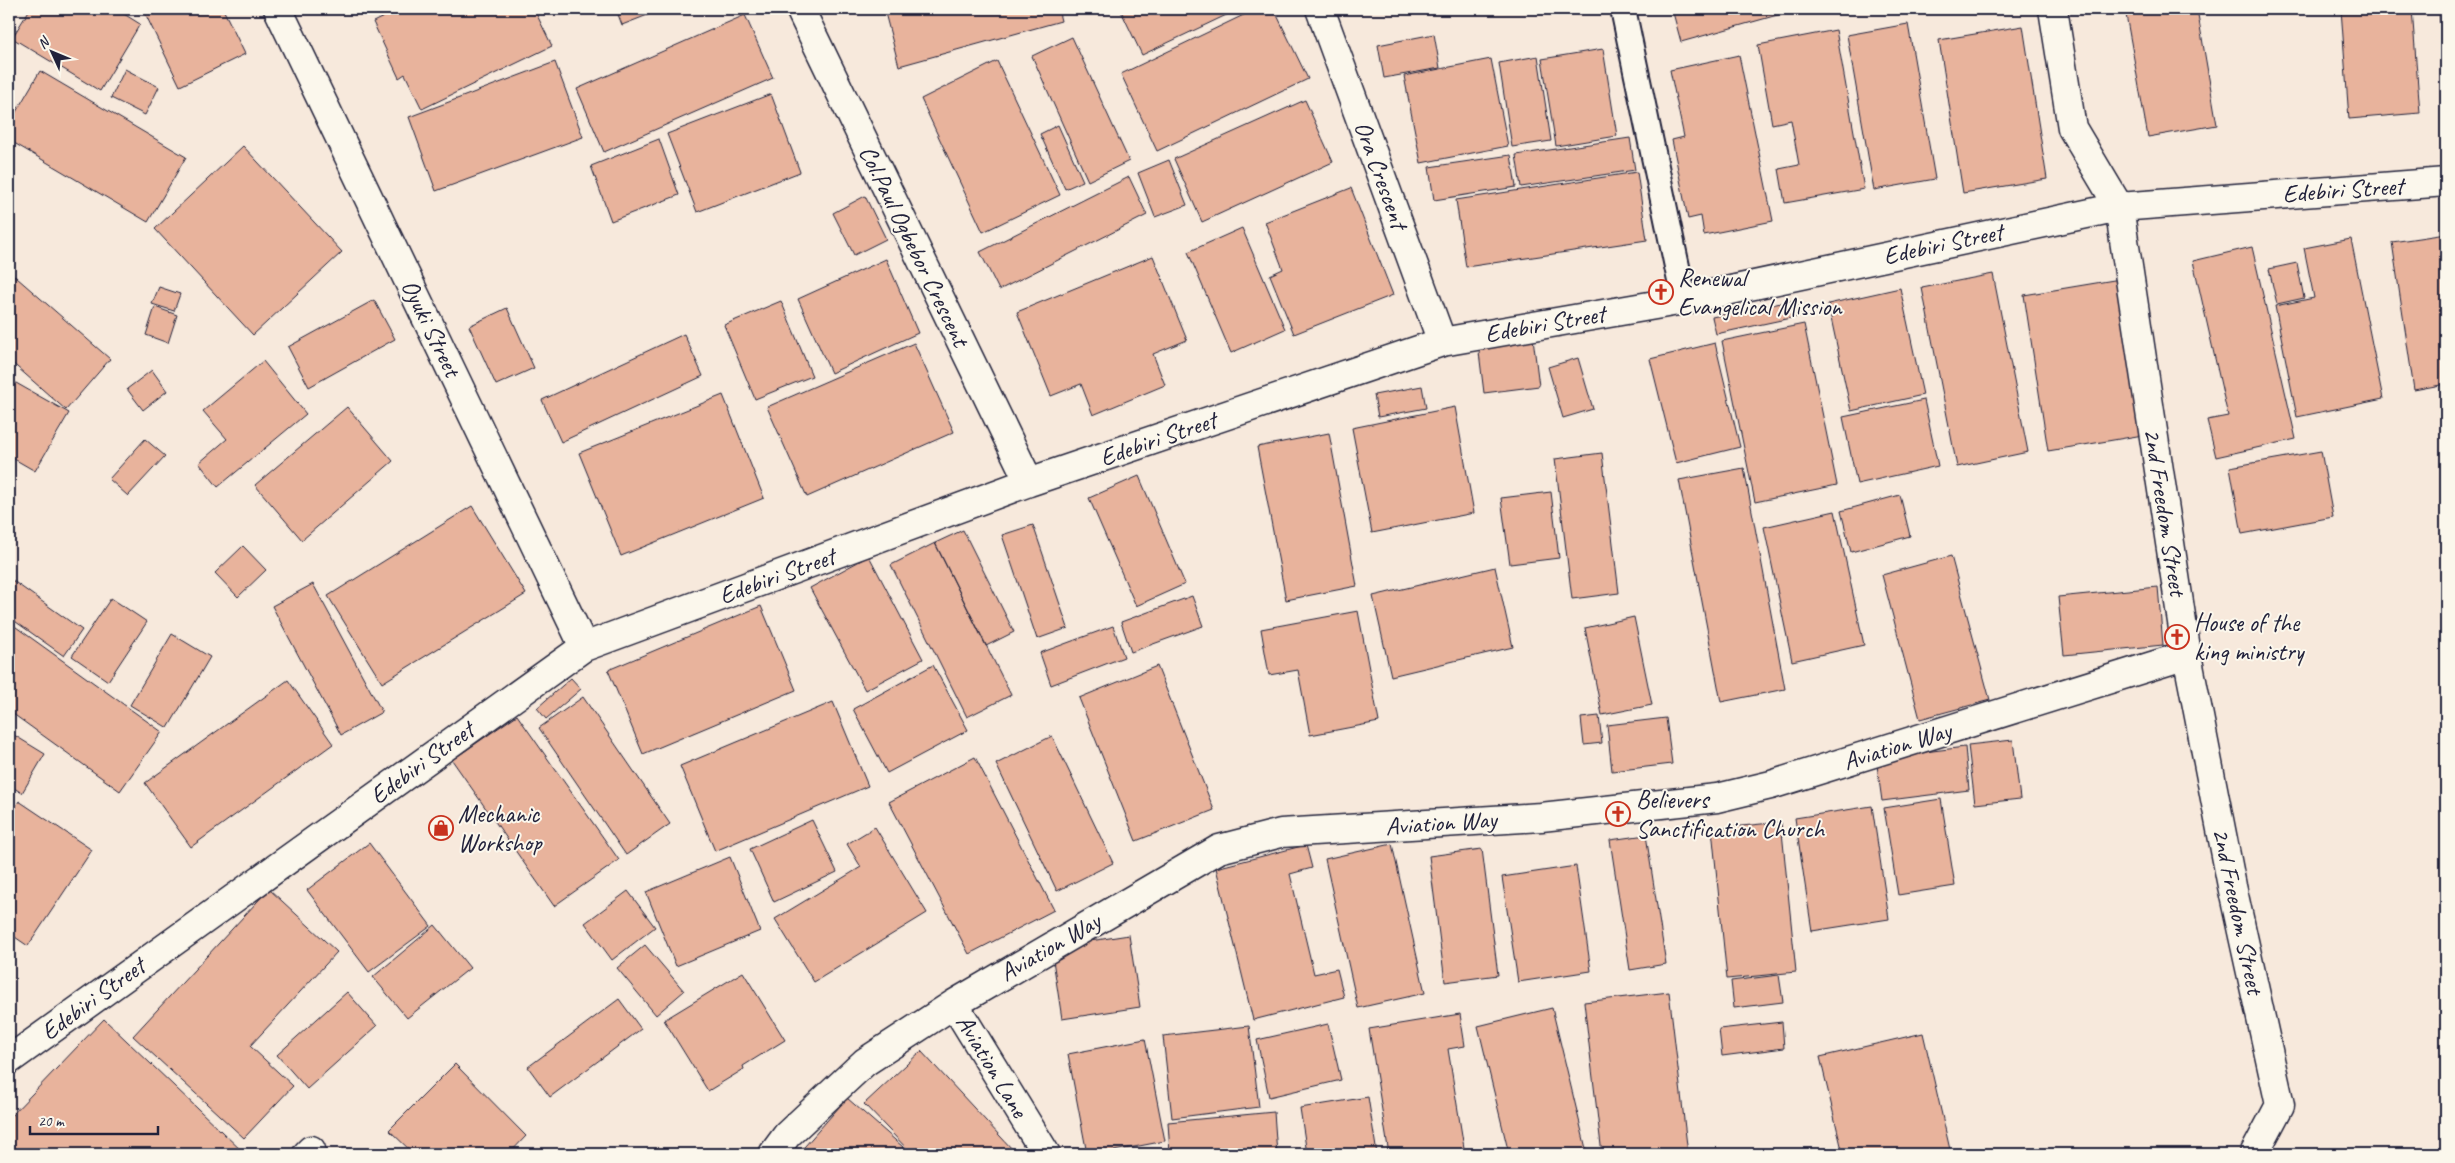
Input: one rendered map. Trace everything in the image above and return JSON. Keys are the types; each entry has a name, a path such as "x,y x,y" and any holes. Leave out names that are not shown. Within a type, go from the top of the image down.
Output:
{"street":[{"name":"Oyuki Street","path":"278,9 584,647"},
{"name":"Col.Paul Ogbebor Crescent","path":"800,9 1029,482"},
{"name":"Ora Crescent","path":"1320,9 1442,342"},
{"name":"2nd Freedom Street","path":"2053,9 2072,128 2119,207 2187,655 2232,886 2280,1105 2258,1146"},
{"name":"Edebiri Street","path":"9,1060 584,647 1029,482 1442,342 1684,300 2119,207 2446,182"},
{"name":"Aviation Way","path":"773,1154 787,1135 865,1062 954,1004 1219,848 1281,832 1541,816 1717,798 1771,785 2187,655"},
{"name":"Aviation Lane","path":"954,1004 1046,1154"}],"lane":[{"path":"1623,9 1684,300"}],"building":[{"path":"30,9 116,9 140,24 100,91 12,38"},
{"path":"143,9 223,9 245,54 180,86"},
{"path":"400,9 534,9 552,46 422,109 405,74 399,78 373,22"},
{"path":"616,9 663,9 622,25"},
{"path":"884,9 1058,9 1061,21 899,66"},
{"path":"1120,9 1239,9 1142,55"},
{"path":"1256,9 1274,9 1308,79 1157,151 1121,74"},
{"path":"1672,9 1799,9 1681,42"},
{"path":"2125,9 2197,9 2217,125 2148,137"},
{"path":"2341,9 2412,9 2420,113 2349,119"},
{"path":"2439,9 2446,9 2446,98 2444,98"},
{"path":"745,15 773,78 604,152 577,89"},
{"path":"1908,24 1935,179 1874,190 1847,35"},
{"path":"2023,26 2047,179 1963,193 1939,40"},
{"path":"1836,30 1864,189 1785,203 1779,169 1799,165 1791,120 1772,124 1758,45"},
{"path":"1434,34 1440,68 1384,78 1378,45"},
{"path":"1072,37 1129,161 1088,181 1032,56"},
{"path":"1603,49 1617,136 1556,146 1542,59"},
{"path":"1739,55 1773,221 1704,235 1701,216 1688,219 1672,140 1684,137 1670,70"},
{"path":"1538,56 1551,141 1512,147 1499,63"},
{"path":"1491,59 1508,146 1421,163 1404,76"},
{"path":"997,61 1060,195 983,232 921,99"},
{"path":"555,62 583,137 436,191 409,117"},
{"path":"125,69 159,87 145,115 111,98"},
{"path":"40,71 186,157 148,222 9,140 9,124"},
{"path":"771,94 800,172 697,212 667,134"},
{"path":"1305,100 1333,162 1202,222 1174,159"},
{"path":"1058,125 1083,181 1065,189 1040,134"},
{"path":"1630,138 1635,170 1521,187 1516,155"},
{"path":"659,139 679,195 611,221 591,166"},
{"path":"243,146 342,252 253,335 155,229"},
{"path":"1511,155 1516,187 1434,200 1429,167"},
{"path":"1169,160 1187,205 1155,217 1138,173"},
{"path":"1637,172 1647,240 1466,267 1456,200"},
{"path":"1129,177 1147,215 999,290 980,252"},
{"path":"1351,188 1393,295 1294,334 1270,275 1283,269 1265,222"},
{"path":"865,196 886,239 854,255 833,213"},
{"path":"1242,228 1285,329 1231,353 1188,252"},
{"path":"2446,234 2446,384 2414,390 2392,242"},
{"path":"2351,239 2383,399 2297,417 2275,306 2314,298 2304,248"},
{"path":"2252,247 2296,439 2216,457 2207,420 2228,416 2193,261"},
{"path":"1153,256 1187,340 1153,354 1165,385 1093,415 1081,384 1051,396 1017,312"},
{"path":"886,259 918,333 831,373 798,299"},
{"path":"2297,263 2304,298 2277,304 2269,269"},
{"path":"9,271 110,359 66,410 9,360"},
{"path":"1993,274 2028,452 1957,467 1922,288"},
{"path":"2120,279 2143,435 2048,451 2024,295"},
{"path":"159,287 180,294 174,311 152,304"},
{"path":"1900,288 1923,395 1851,411 1828,304"},
{"path":"374,300 395,339 309,387 288,347"},
{"path":"1796,300 1800,316 1716,334 1712,317"},
{"path":"781,301 812,376 755,399 724,325"},
{"path":"155,307 177,315 168,343 146,335"},
{"path":"507,308 534,368 496,385 469,326"},
{"path":"1804,324 1837,485 1755,502 1722,341"},
{"path":"684,334 703,376 561,442 542,400"},
{"path":"1533,338 1539,386 1484,393 1478,344"},
{"path":"914,343 954,432 807,497 767,407"},
{"path":"1715,343 1740,447 1676,463 1650,359"},
{"path":"1578,358 1593,409 1563,418 1548,367"},
{"path":"263,361 306,414 218,487 199,463 227,439 203,411"},
{"path":"152,370 167,391 143,410 127,389"},
{"path":"9,379 69,413 35,471 9,456"},
{"path":"1422,386 1426,408 1378,417 1374,395"},
{"path":"723,395 764,498 621,556 579,453"},
{"path":"1924,400 1938,466 1857,484 1843,417"},
{"path":"347,407 393,461 302,540 255,485"},
{"path":"1455,407 1474,513 1372,533 1352,428"},
{"path":"1329,433 1357,586 1286,600 1257,447"},
{"path":"145,439 165,456 128,496 109,479"},
{"path":"2321,451 2333,517 2242,534 2230,467"},
{"path":"1602,453 1619,593 1572,599 1555,459"},
{"path":"1744,468 1785,689 1721,702 1679,480"},
{"path":"1139,476 1185,584 1136,606 1089,498"},
{"path":"1551,492 1559,558 1510,564 1501,498"},
{"path":"1900,495 1910,536 1851,552 1841,511"},
{"path":"472,506 526,594 382,683 328,596"},
{"path":"1835,511 1864,645 1792,661 1764,527"},
{"path":"1033,525 1068,628 1037,639 1002,535"},
{"path":"963,530 1014,632 986,646 935,543"},
{"path":"935,543 1011,695 967,717 891,565"},
{"path":"243,546 266,570 238,597 215,573"},
{"path":"869,556 923,659 865,690 810,588"},
{"path":"1951,556 1990,700 1920,719 1882,575"},
{"path":"1495,567 1513,647 1391,676 1373,596"},
{"path":"9,578 82,630 64,656 9,617"},
{"path":"313,584 382,712 341,735 272,606"},
{"path":"2158,587 2163,645 2064,655 2058,597"},
{"path":"1192,596 1203,626 1131,652 1121,622"},
{"path":"111,598 147,622 108,681 72,656"},
{"path":"761,606 796,690 643,754 608,670"},
{"path":"1358,611 1379,722 1310,735 1298,670 1269,675 1261,629"},
{"path":"1634,617 1652,705 1602,715 1585,628"},
{"path":"9,622 162,732 120,791 9,711"},
{"path":"1113,626 1124,657 1051,685 1040,653"},
{"path":"172,634 210,657 168,728 130,705"},
{"path":"933,665 968,730 887,773 853,709"},
{"path":"1157,666 1214,810 1136,841 1079,698"},
{"path":"571,678 581,689 546,719 537,708"},
{"path":"288,680 333,744 191,847 145,783"},
{"path":"583,697 670,824 626,855 539,728"},
{"path":"833,702 868,786 715,851 680,766"},
{"path":"517,715 619,860 554,906 452,760"},
{"path":"1599,716 1602,743 1584,745 1581,718"},
{"path":"1666,718 1672,764 1612,771 1607,725"},
{"path":"9,732 45,754 22,793 9,785"},
{"path":"1052,736 1113,863 1057,891 996,764"},
{"path":"2013,740 2020,799 1975,804 1968,745"},
{"path":"1965,747 1969,790 1882,801 1876,758"},
{"path":"975,757 1054,910 969,954 889,802"},
{"path":"1941,799 1955,886 1898,895 1884,808"},
{"path":"19,801 92,850 28,946 9,933 9,817"},
{"path":"1872,806 1889,919 1812,931 1795,818"},
{"path":"812,820 837,872 774,902 750,849"},
{"path":"1781,822 1796,972 1727,979 1712,829"},
{"path":"875,827 927,913 814,982 775,919 861,867 847,844"},
{"path":"1646,835 1666,964 1630,970 1610,840"},
{"path":"369,843 431,926 369,972 307,890"},
{"path":"1392,844 1425,993 1358,1008 1325,859"},
{"path":"1306,845 1312,868 1290,874 1314,974 1337,969 1344,997 1253,1020 1216,868"},
{"path":"1482,849 1498,975 1445,982 1429,856"},
{"path":"730,857 760,931 676,966 646,892"},
{"path":"1576,866 1591,971 1518,982 1502,877"},
{"path":"269,889 337,952 250,1046 293,1086 244,1138 133,1036"},
{"path":"628,891 655,927 612,960 585,923"},
{"path":"435,925 470,968 407,1018 373,977"},
{"path":"1129,935 1140,1007 1062,1019 1051,947"},
{"path":"645,945 684,991 656,1015 617,968"},
{"path":"743,972 785,1040 743,1066 744,1069 708,1091 664,1020"},
{"path":"1779,975 1783,1002 1734,1008 1731,981"},
{"path":"347,992 377,1026 307,1089 277,1055"},
{"path":"1669,992 1688,1154 1602,1154 1584,1002"},
{"path":"619,999 641,1029 550,1097 528,1067"},
{"path":"1552,1008 1587,1153 1509,1154 1478,1026"},
{"path":"1460,1014 1465,1046 1448,1049 1465,1154 1389,1154 1369,1029"},
{"path":"104,1019 245,1154 9,1154 9,1118"},
{"path":"1782,1022 1784,1048 1722,1056 1719,1029"},
{"path":"1328,1024 1341,1080 1269,1097 1257,1040"},
{"path":"1249,1026 1259,1107 1172,1118 1163,1036"},
{"path":"1923,1033 1951,1154 1843,1154 1820,1057"},
{"path":"1145,1039 1165,1141 1098,1154 1087,1154 1068,1054"},
{"path":"921,1051 1013,1150 1008,1154 912,1154 864,1104"},
{"path":"455,1064 526,1136 509,1154 414,1154 389,1130"},
{"path":"1368,1097 1377,1154 1307,1154 1300,1108"},
{"path":"847,1098 903,1147 897,1154 798,1154"},
{"path":"1274,1112 1277,1154 1170,1154 1168,1122"},
{"path":"340,1149 347,1154 336,1154"}],"place":[{"name":"Renewal Evangelical Mission","path":"1661,292"},
{"name":"House of the king ministry","path":"2177,637"},
{"name":"Believers Sanctification Church","path":"1618,814"},
{"name":"Mechanic Workshop","path":"441,828"}]}
